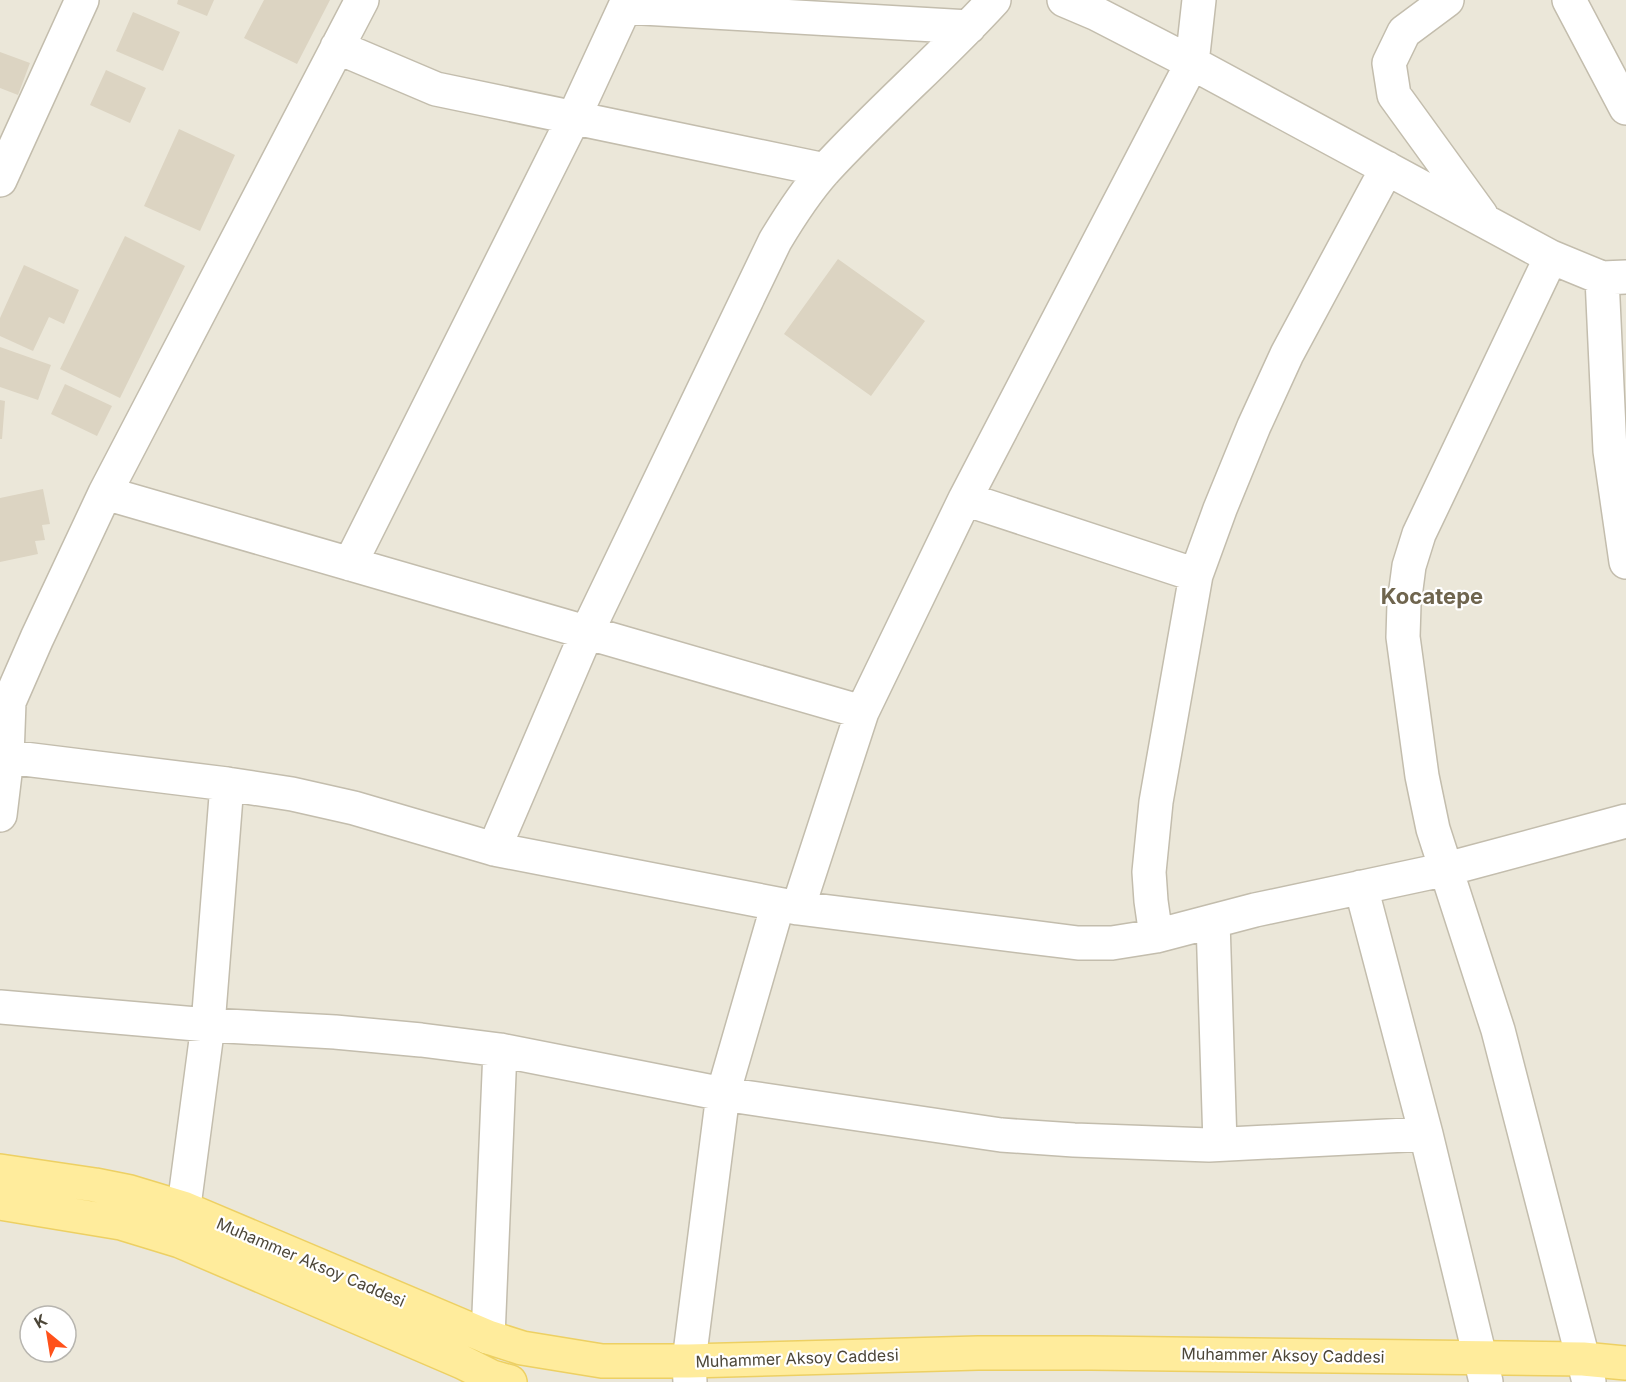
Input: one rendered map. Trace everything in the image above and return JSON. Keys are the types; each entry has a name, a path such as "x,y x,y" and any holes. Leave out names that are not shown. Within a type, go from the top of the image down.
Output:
{"main road":[{"name":"Muhammer Aksoy Caddesi","path":"0,1172 122,1190 183,1208 488,1337 522,1348 689,1372 978,1353 1249,1353 1484,1370 1586,1371 1626,1363"},
{"name":"Muhammer Aksoy Caddesi","path":"0,1203 121,1223 180,1241 492,1377 510,1382"}],"street":[{"path":"0,180 82,0"},
{"path":"0,815 5,694 105,494 362,0"},
{"path":"494,849 587,632 775,241 795,209 825,170 994,0"},
{"path":"1064,0 1097,14 1191,63 1551,257 1614,277 1611,451 1626,562"},
{"path":"689,1372 723,1094 788,906 862,712 965,499 1191,63 1199,0"},
{"path":"1446,0 1404,32 1389,63 1394,95 1488,224"},
{"path":"1569,0 1626,108"},
{"path":"350,564 574,117 626,3 969,27"},
{"path":"337,47 436,89 825,170"},
{"path":"1156,936 1150,901 1149,872 1156,802 1197,575 1237,467 1287,354 1387,168"},
{"path":"1551,257 1419,534 1409,566 1404,604 1403,638 1422,777 1433,829 1448,869 1498,1030 1586,1371"},
{"path":"105,494 862,712"},
{"path":"965,499 1197,575"},
{"path":"3,757 292,794 354,808 494,849 788,906 1078,943 1112,943 1156,936 1212,921 1624,828"},
{"path":"180,1241 208,1025 227,784"},
{"path":"1361,887 1426,1134 1484,1370"},
{"path":"1212,921 1220,1144"},
{"path":"0,1007 208,1025 335,1032 500,1050 723,1094 1001,1135 1074,1140 1220,1144 1426,1134"},
{"path":"488,1337 500,1050"}],"shaded area":[{"path":"0,0 1626,0 1626,1382 0,1382"}],"building":[{"path":"178,0 214,0 207,16 177,4"},
{"path":"264,0 330,0 297,64 244,38"},
{"path":"133,12 180,32 163,71 116,51"},
{"path":"0,52 30,63 18,95 0,88"},
{"path":"106,70 146,88 130,123 90,105"},
{"path":"179,129 235,155 200,231 144,206"},
{"path":"125,236 185,266 120,398 60,369"},
{"path":"838,259 925,321 871,396 784,334"},
{"path":"24,265 79,290 64,324 49,317 33,351 0,336 0,318"},
{"path":"0,347 51,365 38,400 0,387"},
{"path":"65,384 112,406 97,436 51,414"},
{"path":"0,400 5,401 2,439 0,439"},
{"path":"43,489 50,524 42,525 45,540 35,541 38,554 0,562 0,498"}],"district":[{"name":"Kocatepe","path":"1432,596"}]}
